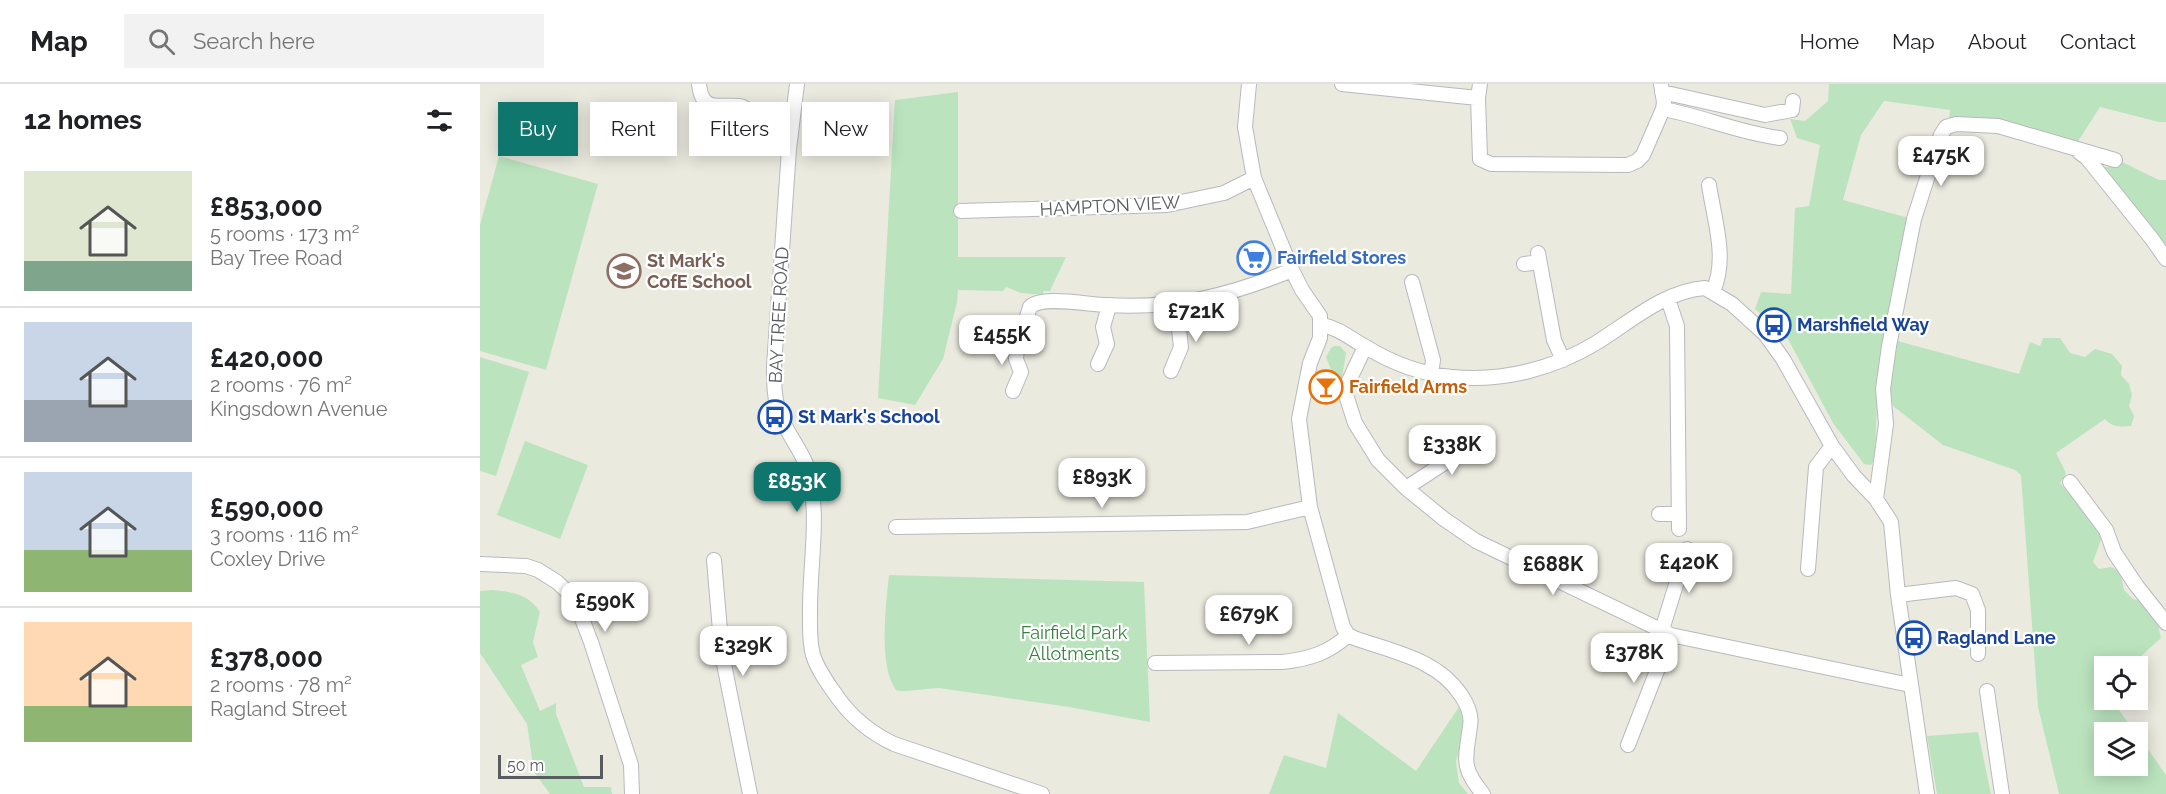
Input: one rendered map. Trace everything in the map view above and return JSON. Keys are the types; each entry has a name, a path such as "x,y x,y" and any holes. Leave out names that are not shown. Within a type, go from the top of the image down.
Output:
{"street":[{"path":"699,84 700,95 705,102"},
{"name":"BAY TREE ROAD","path":"797,84 792,109 788,160 774,366 774,397 781,417 808,465 811,482 813,526 810,631 813,655 826,682 843,705 876,736 1042,794"},
{"path":"1249,84 1245,127 1254,178 1292,270 1302,290 1317,309 1322,325 1320,338 1310,363 1299,419 1310,507 1343,627 1348,634 1424,662 1440,671 1452,682 1466,702 1471,722 1466,757 1467,769 1471,780 1483,794"},
{"path":"1342,84 1479,91 1480,159 1491,164 1628,165 1643,155 1663,109 1662,88 1765,115 1792,110 1792,101"},
{"path":"1663,109 1758,135 1780,138"},
{"path":"1876,499 1886,424 1883,389 1889,346 1914,219 1941,135 1946,127 1956,124 1998,126 2115,160"},
{"path":"2075,149 2087,158 2166,259"},
{"name":"HAMPTON VIEW","path":"961,211 1167,205 1224,193 1254,178"},
{"path":"1709,185 1721,263 1719,278 1713,291"},
{"path":"1524,264 1538,257 1554,340 1563,360"},
{"path":"1013,391 1021,372 1016,359 1017,348 1030,307 1034,303 1046,301 1109,306 1190,302 1252,287 1292,270"},
{"path":"1412,282 1433,360 1431,374"},
{"path":"1322,325 1334,327 1394,362 1431,374 1475,379 1529,371 1563,360 1596,343 1636,315 1668,299 1696,289 1705,288 1713,291 1732,304 1765,334 1783,359 1832,446 1854,476 1876,499 1891,522 1898,595 1927,794"},
{"path":"1659,514 1679,521 1677,327 1668,299"},
{"path":"1172,371 1181,347 1179,329 1190,302"},
{"path":"1098,364 1107,344 1103,327 1109,306"},
{"path":"1365,347 1350,375 1346,395 1355,423 1378,460 1406,488 1476,541 1666,633 1910,685"},
{"path":"1406,488 1481,439"},
{"path":"1808,569 1816,467 1832,446"},
{"path":"2070,482 2106,530 2114,552 2136,585 2166,623"},
{"path":"896,527 1247,522 1310,507"},
{"path":"1628,745 1666,633 1687,549"},
{"path":"714,560 722,654 750,794"},
{"path":"480,564 526,566 538,570 557,582 573,598 591,642 632,765 632,794"},
{"path":"1898,595 1956,588 1972,594 1978,610 1978,654"},
{"path":"1155,663 1303,660 1335,646 1348,634"},
{"path":"1987,692 2002,794"}],"green space":[{"path":"1829,84 2166,84 2166,122 2100,107 2077,143 1949,120 1950,110 1884,101 1861,135 1843,200 1909,218 1878,374 1875,458 1871,465 1864,464 1833,423 1788,339 1755,309 1761,292 1791,294 1795,208 1809,206 1820,145 1797,138 1790,119 1805,121 1828,101"},
{"path":"958,92 958,257 1066,257 1050,291 1043,291 1043,295 1021,293 1006,287 1003,291 958,290 943,359 915,405 878,398 895,100"},
{"path":"499,156 598,184 546,370 480,351 480,225"},
{"path":"2114,158 2159,180 2166,180 2166,247 2153,228 2100,167 2110,167"},
{"path":"2043,338 2060,338 2070,353 2085,357 2095,349 2112,354 2122,366 2121,375 2129,384 2132,395 2129,406 2134,416 2131,426 2116,426 2105,419 2056,453 2066,473 2060,483 2103,534 2093,562 2099,569 2111,567 2120,571 2124,590 2133,599 2141,601 2157,620 2161,638 2141,656 2094,656 2094,710 2119,710 2128,722 2094,722 2094,776 2148,776 2148,749 2166,775 2166,794 2059,794 2038,707 2021,475 2015,470 1943,445 1893,406 1889,385 1894,340 2019,374 2030,342 2040,346"},
{"path":"1334,346 1340,346 1346,353 1338,387 1326,357"},
{"path":"480,357 529,372 496,476 480,471"},
{"path":"525,441 588,465 560,539 497,515"},
{"name":"Fairfield Park Allotments","path":"889,575 1144,582 1150,722 1069,707 939,688 896,690 890,679 885,651"},
{"path":"480,591 513,593 525,598 531,601 540,612 533,642 538,657 521,665 540,711 556,703 556,714 584,787 611,787 612,794 550,794 534,772 527,724 480,653"},
{"path":"1459,707 1465,727 1456,762 1459,783 1468,794 1269,794 1284,755 1326,768 1338,713 1416,771"},
{"path":"1978,732 1991,794 1937,794 1927,736"}],"place":[{"name":"Fairfield Stores","path":"1254,258"},
{"name":"St Mark's CofE School","path":"624,271"},
{"name":"Marshfield Way","path":"1774,325"},
{"name":"Fairfield Arms","path":"1326,387"},
{"name":"St Mark's School","path":"775,417"},
{"name":"Ragland Lane","path":"1914,638"}]}
